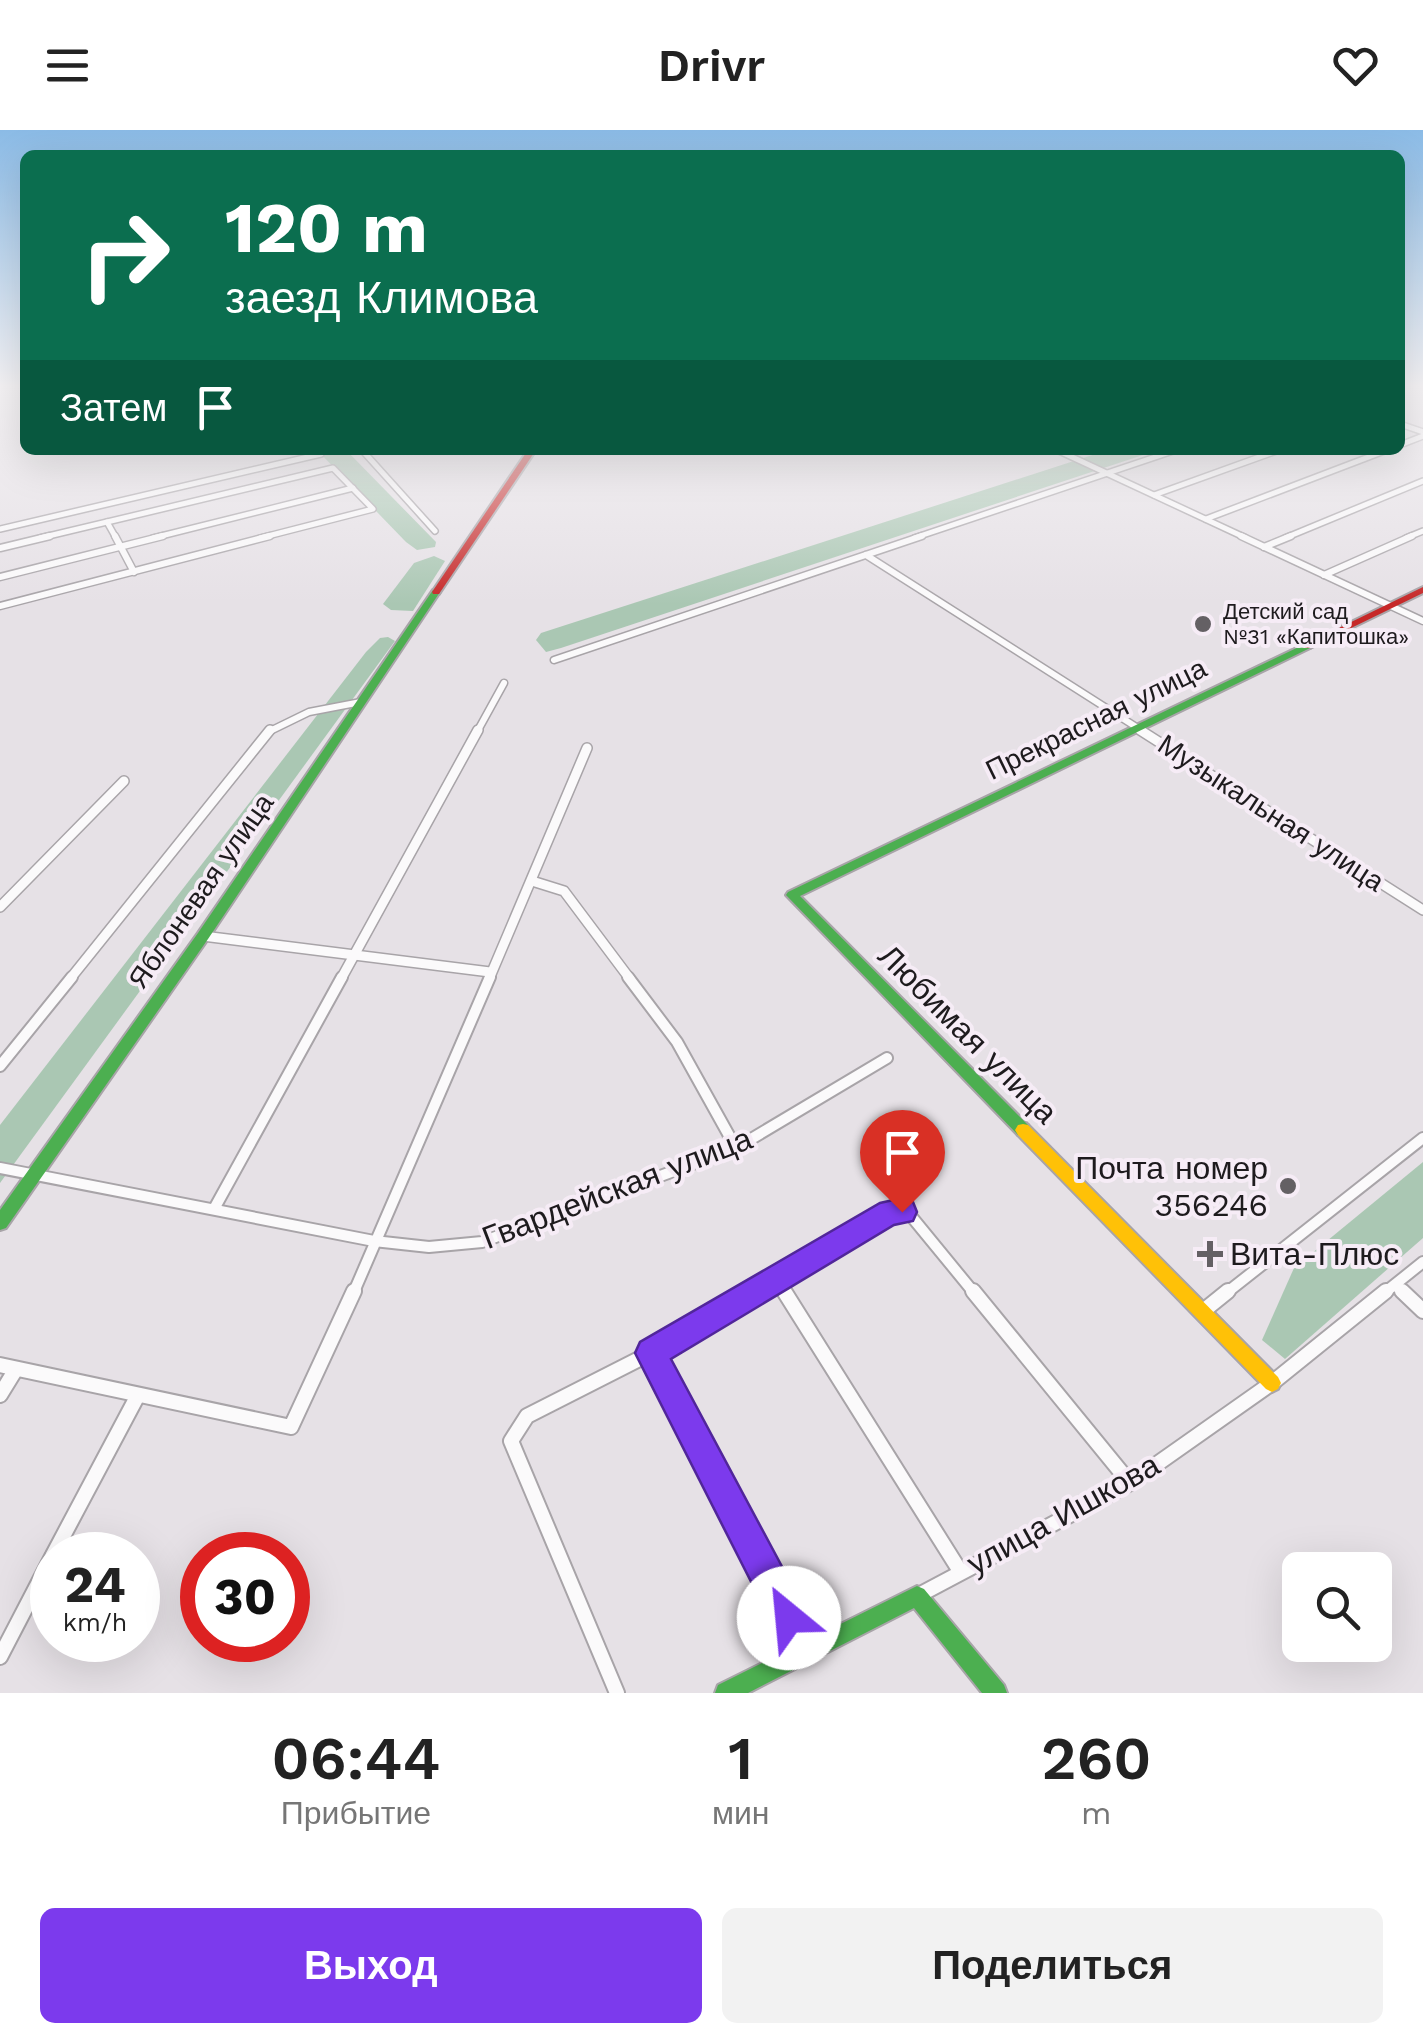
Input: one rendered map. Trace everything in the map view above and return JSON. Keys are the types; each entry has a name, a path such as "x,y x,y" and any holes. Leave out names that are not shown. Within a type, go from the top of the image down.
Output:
{"street":[{"path":"0,528 303,458"},
{"path":"369,458 435,531"},
{"name":"Яблоневая улица","path":"0,1223 203,936 527,458"},
{"path":"1074,458 1423,621"},
{"path":"554,660 1152,458"},
{"path":"1154,495 1257,458"},
{"path":"1206,519 1367,458"},
{"path":"0,548 333,468 374,509 0,606"},
{"path":"1264,547 1423,481"},
{"path":"0,577 353,488"},
{"path":"107,522 134,572"},
{"path":"1324,575 1423,531"},
{"name":"Музыкальная улица","path":"866,555 1423,910"},
{"name":"Прекрасная улица","path":"792,895 1423,590"},
{"path":"214,1209 504,683"},
{"path":"0,1066 270,730 309,712 362,702"},
{"path":"0,1366 290,1427 431,1119 587,748"},
{"path":"0,907 124,781"},
{"path":"532,882 564,891 677,1042 736,1148"},
{"name":"Любимая улица","path":"792,895 1272,1383"},
{"path":"203,936 490,972"},
{"name":"Гвардейская улица","path":"0,1168 374,1242 429,1247 482,1242 736,1148 887,1058"},
{"path":"1202,1312 1423,1138"},
{"path":"617,1693 511,1441 527,1416 651,1353 890,1212 911,1216 1130,1483"},
{"name":"улица Ишкова","path":"726,1693 1130,1483 1272,1383 1423,1262"},
{"path":"776,1279 960,1571"},
{"path":"1396,1286 1423,1311"},
{"path":"651,1353 806,1650"},
{"path":"0,1395 16,1369"},
{"path":"66,1532 138,1395"},
{"path":"917,1596 996,1693"},
{"path":"0,1657 30,1600"}],"green space":[{"path":"325,458 354,458 436,542 435,547 417,550"},
{"path":"1083,458 1134,458 561,648 546,652 536,640 541,633"},
{"path":"434,556 445,561 413,611 391,610 383,604 414,563"},
{"path":"380,638 395,641 0,1183 0,1125 366,652"},
{"path":"1423,1162 1423,1238 1285,1359 1262,1340 1294,1268"}],"traffic: fast":[{"path":"0,1223 203,936 436,592"},
{"path":"1023,1130 792,895 1307,646"},
{"path":"726,1693 917,1596 996,1693"}],"traffic: slow":[{"path":"1023,1130 1272,1383"}],"traffic: jam":[{"path":"436,592 527,458"},
{"path":"1307,646 1423,590"}],"place":[{"name":"Детский сад №31 «Капитошка»","path":"1203,624"},
{"name":"Почта номер 356246","path":"1288,1186"},
{"name":"Вита-Плюс","path":"1210,1254"}],"route":[{"path":"789,1618 651,1353 890,1212 902,1212"}]}
